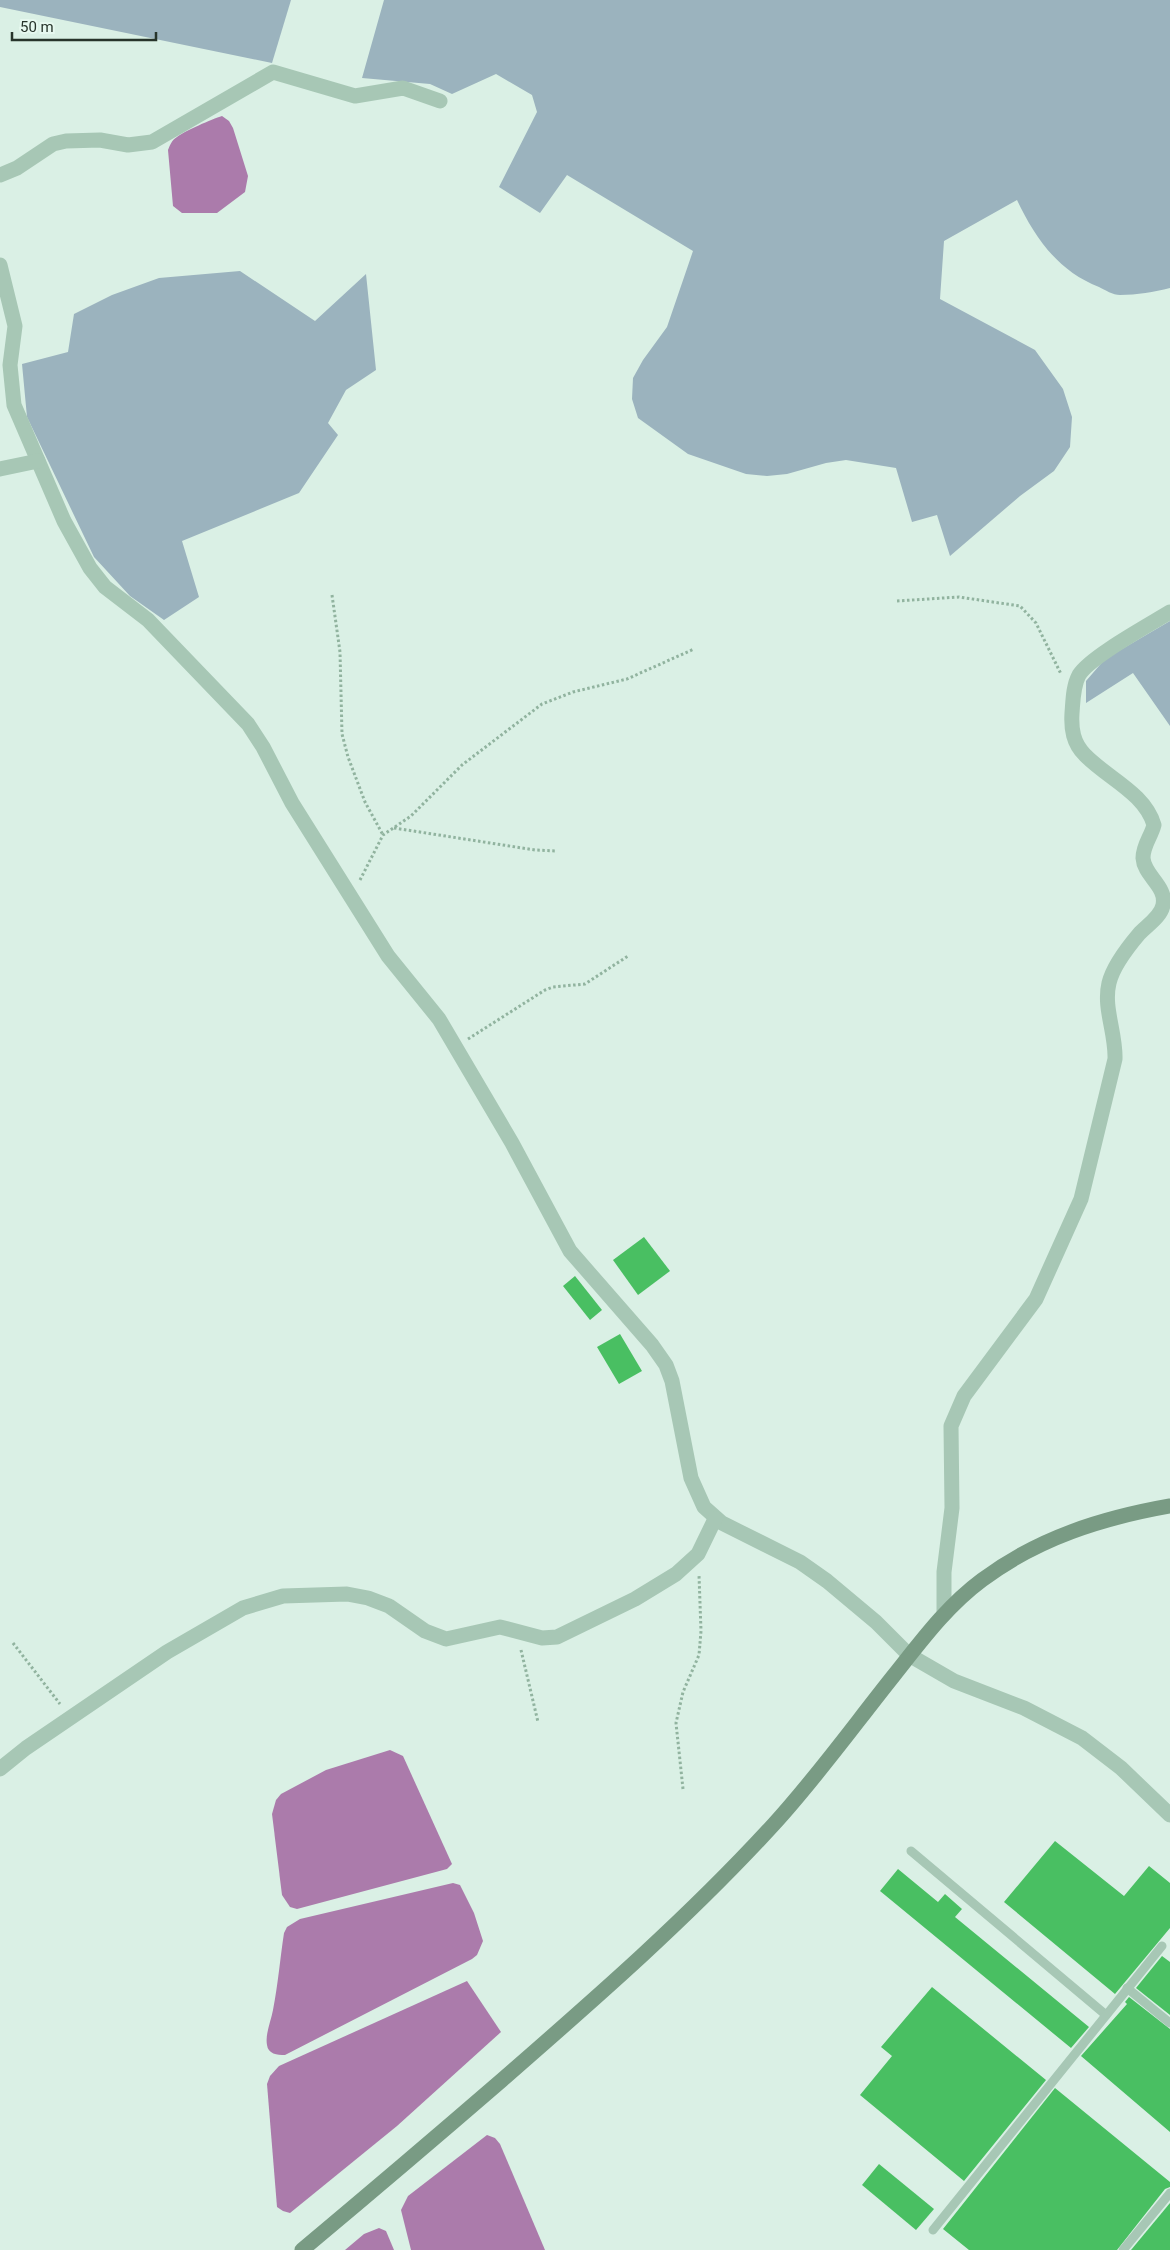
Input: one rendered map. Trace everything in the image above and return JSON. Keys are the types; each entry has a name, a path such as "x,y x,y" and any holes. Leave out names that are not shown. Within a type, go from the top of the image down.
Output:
{"street":[{"path":"0,175 17,168 53,144 66,141 100,140 128,145 152,142 273,72 355,96 403,88 440,101"},
{"path":"0,265 15,326 10,365 14,405 64,521 90,568 105,587 148,620 248,724 263,747 292,803 388,956 439,1019 512,1143 570,1252 652,1345 666,1366 672,1381 691,1478 704,1507 715,1519 800,1562 828,1580 876,1622 909,1655 954,1681 1024,1708 1082,1738 1121,1768 1170,1815"},
{"path":"0,469 38,461"},
{"path":"944,1613 944,1572 952,1508 952,1426 964,1396 1036,1299 1081,1199 1115,1059 1116,1042 1106,999 1108,983 1119,962 1138,936 1160,913 1163,906 1161,890 1146,871 1144,863 1144,847 1154,825 1152,818 1124,787 1084,755 1072,734 1073,702 1079,675 1090,663 1170,612"},
{"path":"302,2250 584,2009 704,1896 776,1822 944,1613 984,1579 1013,1559 1047,1541 1110,1518 1170,1506"},
{"path":"0,1769 26,1748 71,1720 167,1652 243,1608 283,1596 347,1594 368,1598 389,1606 425,1632 446,1639 500,1627 542,1638 557,1637 635,1599 676,1574 698,1554 715,1519"}],"lane":[{"path":"911,1851 1106,2015"},
{"path":"933,2230 1162,1946"},
{"path":"1127,1988 1170,2023"},
{"path":"1123,2250 1170,2193"}],"path":[{"path":"332,595 340,652 342,734 348,757 365,802 383,835"},
{"path":"898,601 959,597 1020,606 1036,624 1073,702"},
{"path":"351,898 383,835 411,816 462,765 542,704 573,692 627,679 694,649"},
{"path":"394,828 535,850 556,851"},
{"path":"456,1047 546,990 553,987 586,984 628,956"},
{"path":"683,1789 676,1723 683,1692 699,1655 701,1631 698,1554"},
{"path":"517,1632 538,1722"},
{"path":"13,1643 39,1675 71,1720"}],"shaded area":[{"path":"0,0 291,0 272,63 0,7"},
{"path":"384,0 1170,0 1170,288 1139,294 1117,295 1084,280 1071,272 1049,252 1017,200 944,241 940,299 1035,350 1063,389 1072,417 1070,447 1054,471 1020,496 950,556 937,515 912,522 896,468 846,460 826,463 787,474 767,476 746,474 688,454 638,418 632,399 633,378 643,360 667,327 693,251 567,175 540,213 499,187 537,112 532,95 496,74 452,94 430,84 362,78"},
{"path":"222,116 229,121 233,128 248,176 245,192 217,213 182,213 173,206 168,150 171,143 181,134"},
{"path":"240,271 315,321 366,274 376,370 346,390 328,423 338,435 299,493 182,541 199,597 164,620 130,596 94,557 27,417 22,364 68,352 74,314 112,295 159,278"},
{"path":"1170,621 1170,726 1133,673 1086,703 1086,681 1105,659"},
{"path":"390,1750 403,1756 452,1864 447,1869 297,1909 290,1907 282,1895 272,1814 276,1800 281,1794 326,1770"},
{"path":"453,1883 460,1885 474,1913 483,1941 477,1955 285,2055 276,2054 269,2050 267,2036 275,2001 284,1933 287,1927 300,1919"},
{"path":"467,1981 501,2032 397,2126 290,2213 277,2207 267,2084 270,2076 279,2066"},
{"path":"487,2135 495,2138 500,2144 545,2250 411,2250 401,2210 408,2196"},
{"path":"379,2228 386,2231 394,2250 345,2250 364,2234"}],"building":[{"path":"644,1237 670,1271 638,1295 613,1260"},
{"path":"575,1276 602,1310 590,1320 563,1286"},
{"path":"620,1334 642,1371 619,1384 597,1347"},
{"path":"1055,1841 1124,1896 1149,1866 1170,1883 1170,1928 1115,1994 1004,1902"},
{"path":"898,1869 938,1902 945,1894 962,1909 955,1917 1089,2027 1071,2048 880,1891"},
{"path":"1162,1956 1170,1962 1170,2015 1136,1988"},
{"path":"932,1987 1046,2080 964,2181 860,2095 892,2056 881,2047"},
{"path":"1129,1997 1170,2029 1170,2132 1081,2056 1127,2004 1125,2002"},
{"path":"1055,2088 1170,2182 1170,2187 1165,2189 1117,2250 969,2250 943,2229"},
{"path":"879,2164 934,2209 916,2230 862,2185"},
{"path":"1170,2203 1170,2250 1131,2250"}]}
